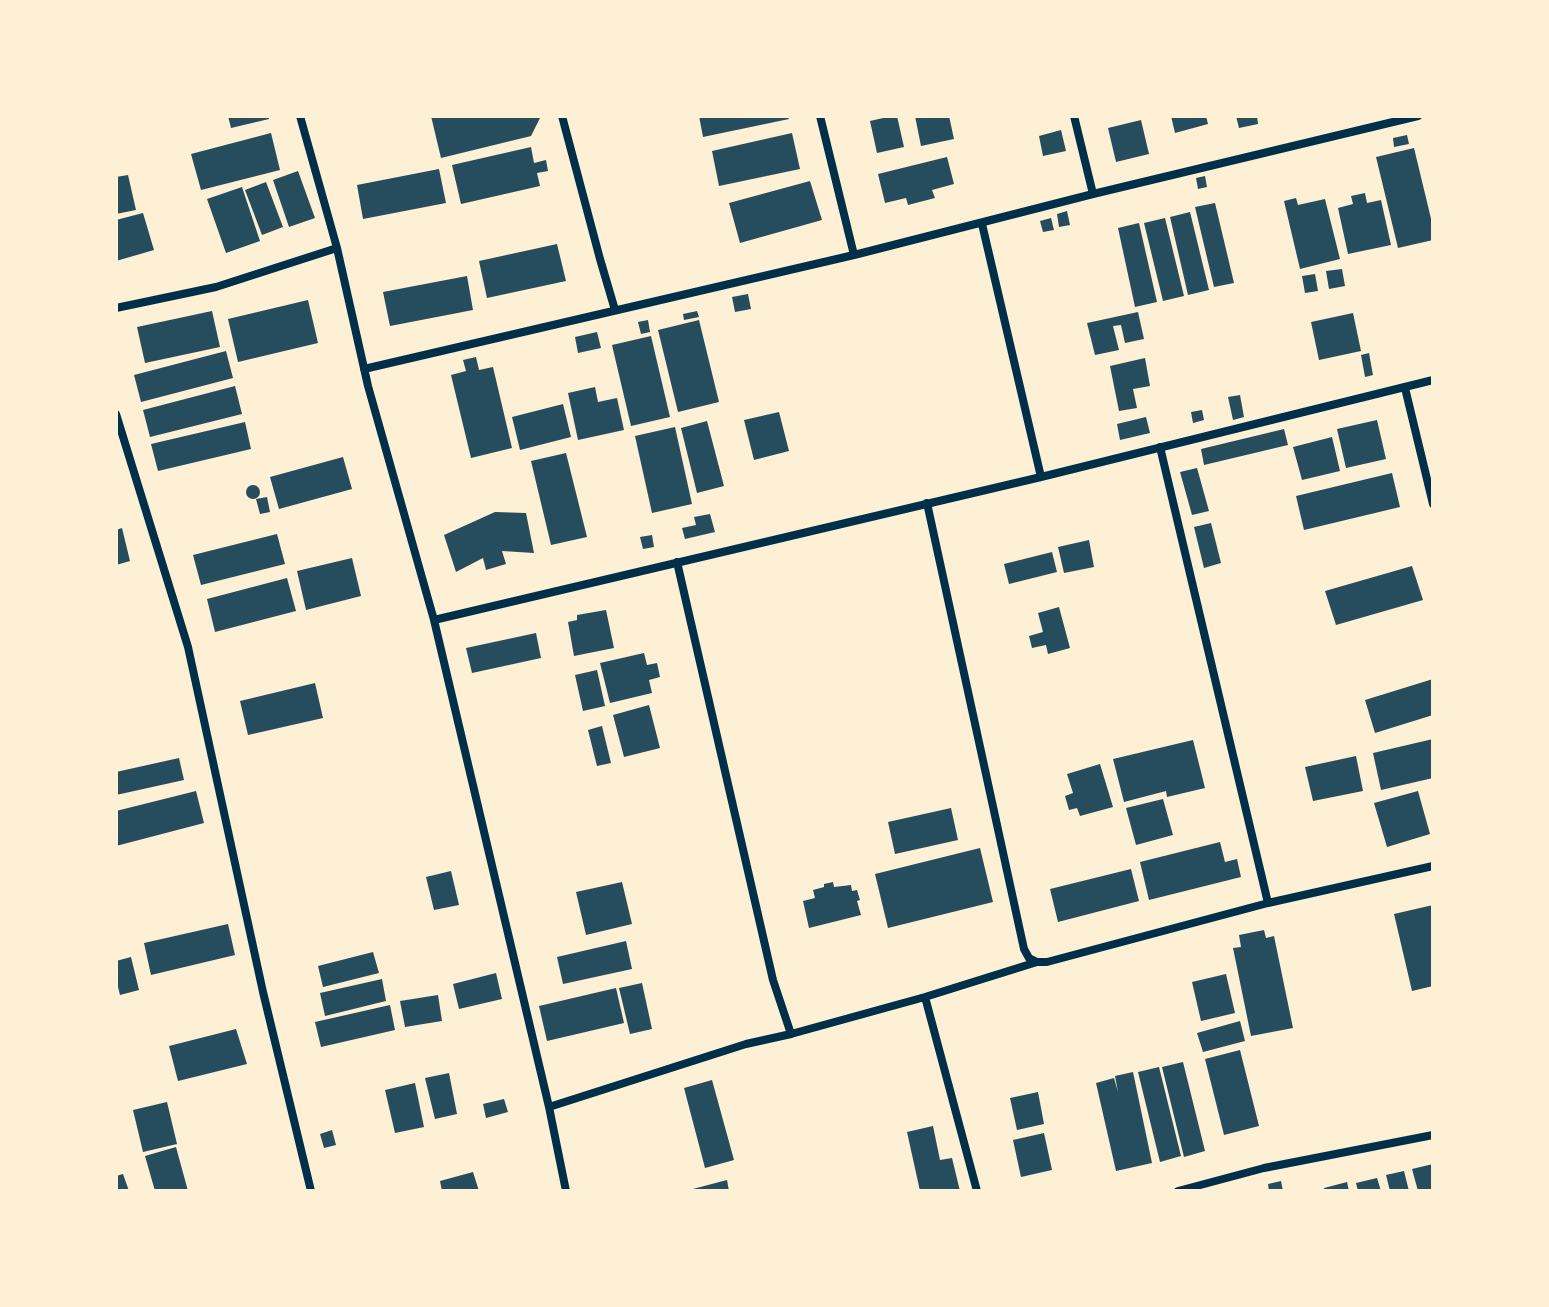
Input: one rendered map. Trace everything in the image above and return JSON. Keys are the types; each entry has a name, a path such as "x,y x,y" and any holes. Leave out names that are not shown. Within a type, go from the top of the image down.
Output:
{"street":[{"path":"300,116 337,248 364,369 434,620 566,1191"},
{"path":"562,116 615,310"},
{"path":"820,116 854,255"},
{"path":"1074,116 1093,194"},
{"path":"364,369 854,255 1418,116"},
{"path":"982,224 1041,477"},
{"path":"116,308 216,287 337,248"},
{"path":"434,620 1041,477 1433,380"},
{"path":"1405,388 1433,504"},
{"path":"116,414 188,647 263,992 311,1191"},
{"path":"1160,447 1268,903"},
{"path":"927,503 1024,949 1029,958 1037,962"},
{"path":"677,562 773,980 791,1034"},
{"path":"549,1107 746,1044 925,997 1037,962 1047,962 1268,903 1433,866"},
{"path":"925,997 977,1191"},
{"path":"1178,1191 1264,1168 1433,1135"}],"building":[{"path":"228,116 269,116 269,119 231,128"},
{"path":"431,116 541,116 531,136 441,158"},
{"path":"699,116 788,116 789,119 703,137"},
{"path":"897,116 904,147 877,153 870,121"},
{"path":"915,116 949,116 954,139 921,146"},
{"path":"1171,116 1206,116 1208,124 1175,133"},
{"path":"1236,116 1257,116 1258,124 1239,128"},
{"path":"1141,120 1149,154 1116,162 1108,128"},
{"path":"1061,130 1066,151 1043,156 1039,136"},
{"path":"271,133 280,170 201,190 191,154"},
{"path":"792,133 800,169 719,186 712,151"},
{"path":"1407,135 1409,144 1394,147 1393,138"},
{"path":"531,147 534,163 546,160 548,171 537,173 540,186 461,204 452,165"},
{"path":"1414,148 1433,227 1433,240 1398,248 1376,157"},
{"path":"947,157 954,184 932,190 935,198 908,205 906,198 885,203 878,174"},
{"path":"439,169 446,203 363,219 357,185"},
{"path":"298,171 315,218 289,227 273,180"},
{"path":"128,175 136,210 116,214 116,177"},
{"path":"1205,176 1207,187 1198,189 1196,178"},
{"path":"810,181 822,220 740,243 729,203"},
{"path":"266,182 283,227 262,235 245,190"},
{"path":"242,187 260,241 226,253 207,199"},
{"path":"1365,193 1367,203 1381,200 1391,245 1348,254 1338,208 1353,204 1351,196"},
{"path":"1296,198 1298,205 1325,199 1340,259 1300,269 1284,201"},
{"path":"1215,203 1234,283 1214,287 1195,207"},
{"path":"1067,211 1070,225 1059,227 1057,214"},
{"path":"1190,212 1209,290 1188,295 1170,217"},
{"path":"143,213 154,250 116,261 116,220"},
{"path":"1051,218 1054,230 1043,232 1040,221"},
{"path":"1165,218 1184,296 1163,301 1144,223"},
{"path":"1139,223 1157,302 1135,307 1118,228"},
{"path":"557,244 566,281 487,298 479,261"},
{"path":"1342,269 1345,286 1329,289 1326,271"},
{"path":"1315,274 1318,291 1305,293 1302,276"},
{"path":"467,276 473,310 390,326 383,292"},
{"path":"748,294 751,309 735,312 732,297"},
{"path":"308,300 318,343 238,362 228,319"},
{"path":"212,311 220,347 145,363 137,327"},
{"path":"697,311 699,317 684,320 683,314"},
{"path":"1138,312 1144,339 1125,343 1121,325 1113,326 1119,350 1095,355 1087,323"},
{"path":"1353,313 1361,351 1319,360 1311,322"},
{"path":"648,320 650,332 641,334 638,322"},
{"path":"699,320 719,402 678,412 658,330"},
{"path":"597,332 601,348 578,353 575,337"},
{"path":"651,336 670,417 631,426 612,345"},
{"path":"226,351 233,378 141,402 134,375"},
{"path":"1369,353 1373,375 1365,377 1361,355"},
{"path":"476,357 479,370 493,367 512,448 471,458 451,375 466,371 463,360"},
{"path":"1145,358 1150,386 1133,389 1137,408 1119,411 1110,366"},
{"path":"235,386 242,414 150,437 143,410"},
{"path":"595,387 598,402 617,398 624,430 578,440 568,393"},
{"path":"1240,395 1244,417 1233,420 1228,397"},
{"path":"563,404 571,437 520,450 512,417"},
{"path":"1202,410 1204,420 1193,423 1191,412"},
{"path":"779,412 789,451 754,460 744,420"},
{"path":"1146,417 1150,433 1120,440 1117,424"},
{"path":"1377,420 1386,459 1346,468 1337,429"},
{"path":"707,421 724,486 697,493 681,428"},
{"path":"245,422 251,449 158,471 151,444"},
{"path":"675,427 692,504 652,513 635,436"},
{"path":"1284,429 1288,445 1204,465 1201,449"},
{"path":"1332,437 1340,471 1302,480 1293,447"},
{"path":"566,453 587,537 551,545 531,461"},
{"path":"343,457 352,489 279,509 270,477"},
{"path":"1197,468 1209,511 1192,515 1180,472"},
{"path":"1392,473 1400,507 1304,530 1296,496"},
{"path":"253,485 260,492 253,499 246,492"},
{"path":"267,497 270,512 260,514 256,499"},
{"path":"495,512 526,513 534,553 502,551 506,564 486,570 483,558 456,572 444,535"},
{"path":"710,514 715,532 685,539 682,528 696,525 694,517"},
{"path":"1211,523 1221,563 1204,568 1194,527"},
{"path":"122,528 130,561 116,565 116,530"},
{"path":"277,534 285,564 201,585 193,555"},
{"path":"652,535 654,547 643,549 640,537"},
{"path":"1089,540 1094,567 1064,573 1058,547"},
{"path":"1052,552 1057,572 1009,584 1004,564"},
{"path":"352,558 361,596 306,610 297,571"},
{"path":"1412,566 1423,600 1336,625 1325,591"},
{"path":"287,578 296,611 215,632 207,599"},
{"path":"1059,607 1070,648 1048,654 1046,645 1032,648 1029,636 1043,632 1038,613"},
{"path":"606,610 614,648 574,656 568,622 577,620 577,615"},
{"path":"536,633 541,658 472,673 466,648"},
{"path":"644,653 647,665 657,663 660,677 649,680 652,693 610,703 600,663"},
{"path":"597,670 605,706 583,711 575,675"},
{"path":"1433,679 1433,715 1375,733 1365,700"},
{"path":"315,683 323,718 248,735 240,701"},
{"path":"649,705 660,748 624,757 613,715"},
{"path":"602,726 611,763 597,766 588,730"},
{"path":"1433,739 1433,778 1381,790 1373,753"},
{"path":"1193,740 1205,788 1167,797 1166,791 1124,802 1113,759"},
{"path":"1356,756 1363,791 1313,801 1305,767"},
{"path":"179,758 184,780 116,795 116,772"},
{"path":"1100,764 1113,807 1080,816 1077,808 1069,810 1065,796 1073,793 1067,774"},
{"path":"196,791 204,823 116,846 116,811"},
{"path":"1418,791 1430,834 1387,847 1374,803"},
{"path":"1163,799 1173,835 1136,845 1126,808"},
{"path":"951,808 958,840 895,854 888,822"},
{"path":"1220,842 1225,862 1237,859 1241,877 1149,900 1140,862"},
{"path":"980,848 993,902 888,928 875,874"},
{"path":"1131,869 1139,901 1058,922 1050,889"},
{"path":"451,871 459,905 434,910 426,877"},
{"path":"622,882 632,924 586,935 576,892"},
{"path":"833,882 834,887 851,885 852,891 857,890 861,915 809,928 803,901 815,898 813,890"},
{"path":"1433,905 1433,986 1412,991 1394,914"},
{"path":"228,924 235,955 151,975 144,943"},
{"path":"1264,930 1266,938 1274,936 1293,1028 1251,1036 1233,948 1241,947 1239,935"},
{"path":"626,941 632,969 563,984 557,957"},
{"path":"373,952 379,973 323,987 318,966"},
{"path":"131,957 139,990 120,995 116,961"},
{"path":"496,973 502,999 459,1009 453,984"},
{"path":"1226,974 1235,1013 1201,1021 1192,982"},
{"path":"382,979 386,1001 325,1016 320,993"},
{"path":"642,983 652,1029 630,1034 619,988"},
{"path":"616,988 624,1023 547,1041 539,1006"},
{"path":"438,995 442,1021 405,1027 400,1001"},
{"path":"390,1005 395,1030 321,1047 315,1022"},
{"path":"1240,1021 1245,1041 1203,1052 1197,1033"},
{"path":"236,1029 247,1064 178,1081 169,1046"},
{"path":"1240,1050 1259,1126 1224,1135 1205,1059"},
{"path":"1183,1062 1205,1151 1184,1157 1162,1067"},
{"path":"1159,1067 1181,1156 1160,1162 1138,1072"},
{"path":"1133,1072 1152,1163 1116,1171 1096,1083 1114,1078 1118,1092 1115,1076"},
{"path":"449,1073 457,1114 435,1119 425,1078"},
{"path":"712,1080 734,1160 705,1168 684,1088"},
{"path":"415,1083 424,1127 395,1133 385,1090"},
{"path":"1038,1092 1044,1124 1017,1130 1010,1098"},
{"path":"504,1099 508,1112 486,1118 483,1104"},
{"path":"167,1102 177,1144 143,1152 133,1110"},
{"path":"933,1126 940,1160 952,1158 960,1191 920,1191 907,1132"},
{"path":"332,1130 336,1145 324,1148 320,1134"},
{"path":"1044,1133 1052,1170 1021,1177 1013,1140"},
{"path":"176,1147 188,1191 155,1191 145,1156"},
{"path":"1433,1164 1433,1191 1418,1191 1412,1169"},
{"path":"1404,1171 1409,1191 1390,1191 1386,1175"},
{"path":"473,1172 479,1191 442,1191 440,1181"},
{"path":"123,1174 129,1191 116,1191 116,1176"},
{"path":"1377,1178 1381,1191 1358,1191 1356,1183"},
{"path":"727,1180 729,1191 689,1191 689,1190"},
{"path":"1281,1181 1283,1191 1269,1191 1268,1184"},
{"path":"1347,1182 1349,1191 1325,1191 1324,1188"}]}
